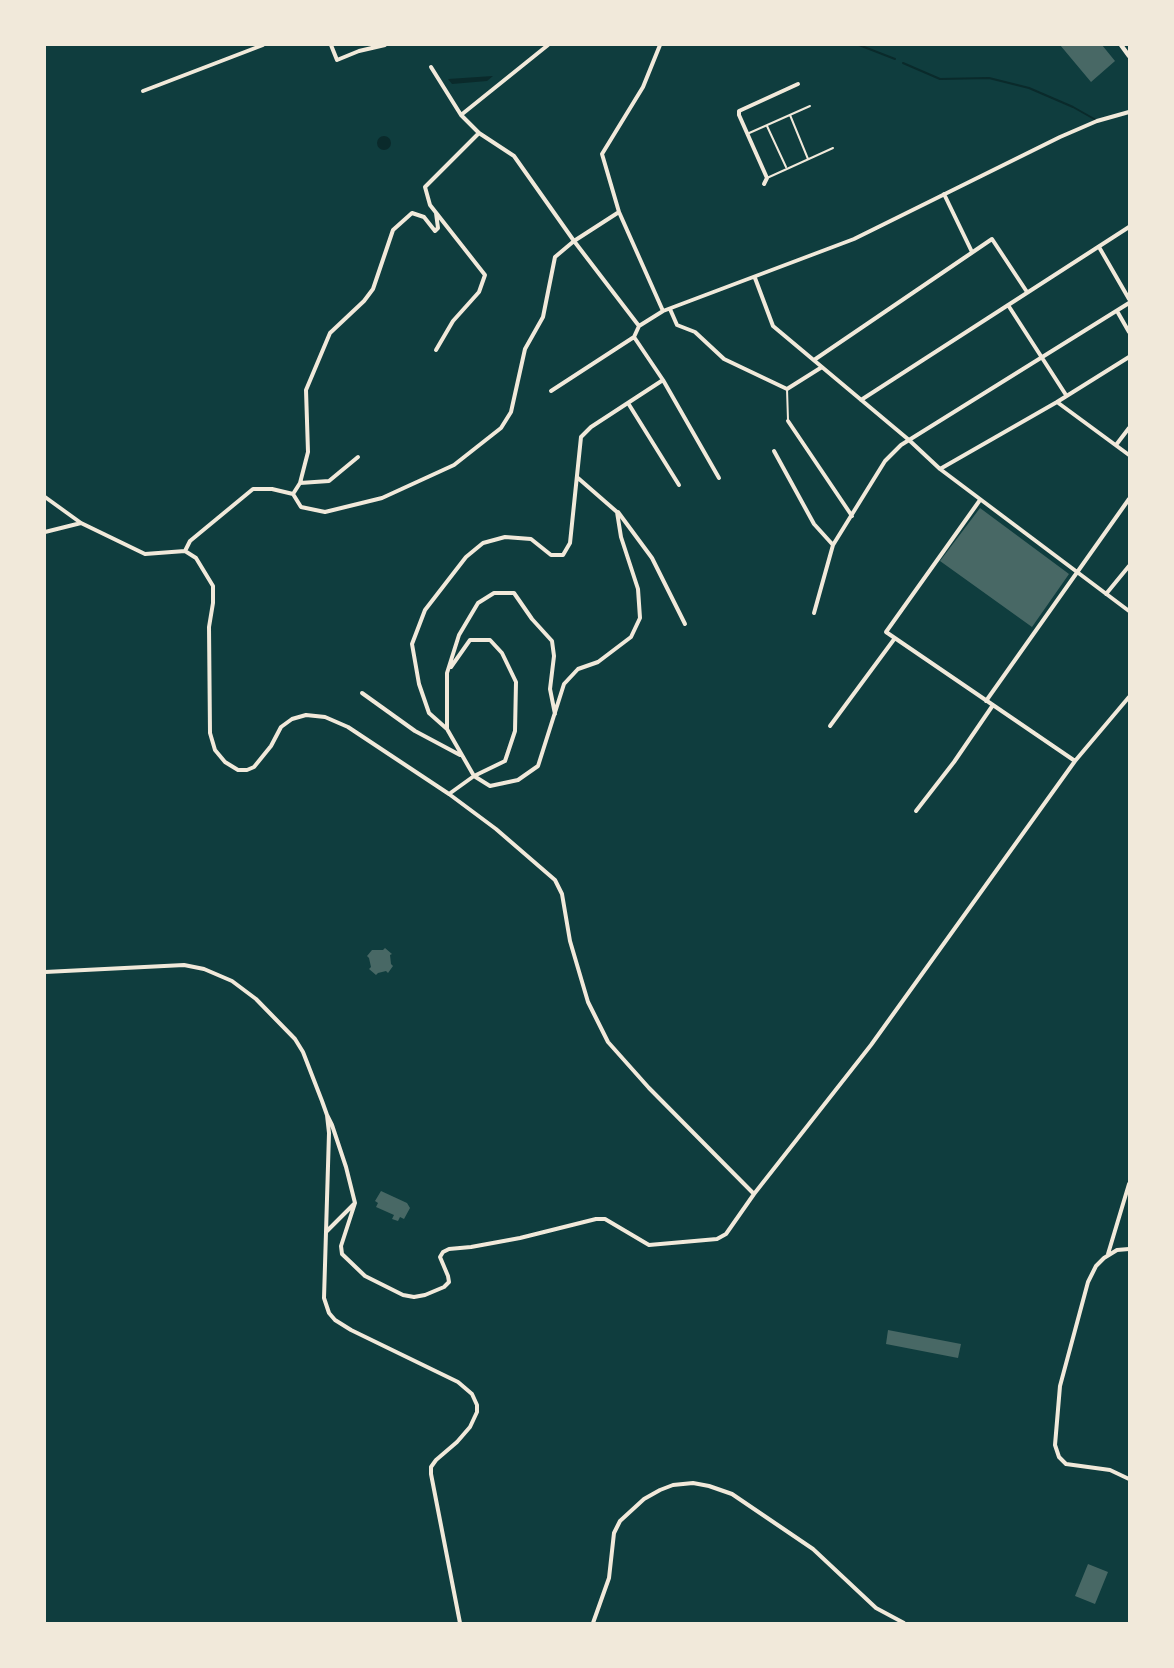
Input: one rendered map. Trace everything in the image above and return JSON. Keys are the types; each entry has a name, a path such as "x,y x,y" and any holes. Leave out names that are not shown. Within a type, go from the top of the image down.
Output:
{"main road":[{"path":"1121,45 1129,56"}],"street":[{"path":"143,92 263,45"},
{"path":"331,45 337,60 359,51 385,45"},
{"path":"461,115 548,45"},
{"path":"660,45 643,87 602,154 619,212 663,311"},
{"path":"431,67 461,115 479,133 514,156 574,241 639,326"},
{"path":"764,184 766,178 739,111 798,84"},
{"path":"747,134 810,106"},
{"path":"551,391 634,337 639,326 663,311 854,239 1060,137 1097,121 1129,112"},
{"path":"790,115 808,159"},
{"path":"767,126 786,168"},
{"path":"436,350 453,321 479,292 485,275 430,205 425,187 479,133"},
{"path":"766,178 833,148"},
{"path":"944,194 972,252"},
{"path":"185,551 190,541 253,489 272,489 293,494 301,507 326,512 382,498 454,465 501,428 511,412 525,348 543,317 555,257 574,241 619,212"},
{"path":"293,494 300,483 308,452 306,390 330,333 364,301 373,289 393,230 412,213 424,217 435,231 438,228 436,213"},
{"path":"861,400 1129,227"},
{"path":"814,360 992,238 1027,292"},
{"path":"814,613 833,545 885,461 901,445 1117,311 1129,301 1099,247"},
{"path":"755,278 773,326 909,440 940,469 1129,611"},
{"path":"1007,305 1066,395"},
{"path":"670,309 677,325 695,332 724,359 787,389"},
{"path":"1117,311 1129,332"},
{"path":"634,337 663,380 719,478"},
{"path":"940,469 1057,402 1129,357"},
{"path":"787,389 822,367"},
{"path":"617,512 621,537 638,589 640,618 631,637 598,662 578,669 564,684 538,766 518,780 490,786 474,776 447,729 429,713 419,684 412,644 425,610 466,557 483,543 505,537 531,538 551,555 563,555 570,543 581,437 591,427 663,380"},
{"path":"787,389 788,421 852,516"},
{"path":"1057,402 1129,455"},
{"path":"628,403 679,485"},
{"path":"1116,445 1129,428"},
{"path":"774,452 814,524 833,545"},
{"path":"300,483 330,481 358,457"},
{"path":"578,478 617,512 652,558 685,624"},
{"path":"45,497 81,523 145,554 185,551 196,558 213,586 209,627 210,733 215,750 225,762 238,770 255,767 281,728 292,719 306,715 325,717 348,727 449,794 496,829 555,880 562,894 570,941 588,1002 608,1042 754,1194"},
{"path":"986,701 1129,499"},
{"path":"980,500 886,632 1075,761"},
{"path":"45,532 81,523"},
{"path":"1106,594 1129,566"},
{"path":"447,729 447,673 459,635 478,603 494,592 514,593 532,619 552,641 554,656 550,689 555,715"},
{"path":"830,726 895,638"},
{"path":"447,673 470,640 490,640 502,653 516,682 515,731 506,761 474,776 449,794"},
{"path":"362,693 415,731 462,756"},
{"path":"45,972 184,965 204,969 232,981 256,999 295,1039 303,1052 339,1146 355,1203 341,1246 342,1254 365,1276 403,1295 414,1297 444,1287 449,1282 441,1257 443,1252 449,1249 520,1238 596,1219 605,1219 649,1245 717,1239 726,1234 754,1194 871,1045 1075,761 1129,697"},
{"path":"916,811 954,762 993,705"},
{"path":"327,1115 329,1132 324,1298 329,1313 335,1320 351,1330 458,1382 472,1394 477,1405 477,1412 470,1427 436,1460 431,1467 430,1474 459,1623"},
{"path":"1108,1255 1129,1184"},
{"path":"326,1232 355,1203"},
{"path":"1129,1249 1108,1255 1093,1271 1082,1302 1060,1386 1055,1445 1059,1457 1066,1464 1110,1470 1129,1479"},
{"path":"593,1623 609,1578 614,1533 620,1521 644,1499 660,1490 674,1485 693,1484 709,1486 732,1494 813,1549 876,1608 904,1623"}],"water":[{"path":"493,76 487,81 452,84 448,79"},
{"path":"384,136 389,138 391,143 389,148 384,150 379,148 377,143 379,138"}],"building":[{"path":"1060,45 1102,45 1115,61 1091,82"},
{"path":"980,508 1069,574 1032,627 940,561"},
{"path":"385,948 392,954 390,955 393,966 388,973 386,971 376,975 369,969 371,967 367,956 372,950"},
{"path":"381,1191 407,1203 410,1208 404,1219 400,1217 398,1221 392,1219 394,1215 376,1207 378,1203 375,1201"},
{"path":"888,1330 961,1344 958,1358 886,1344"},
{"path":"1088,1564 1108,1572 1095,1604 1075,1596"}],"waterway":[{"path":"859,45 895,59"},
{"path":"903,63 940,79 989,78 1029,88 1073,107 1096,120"}]}
